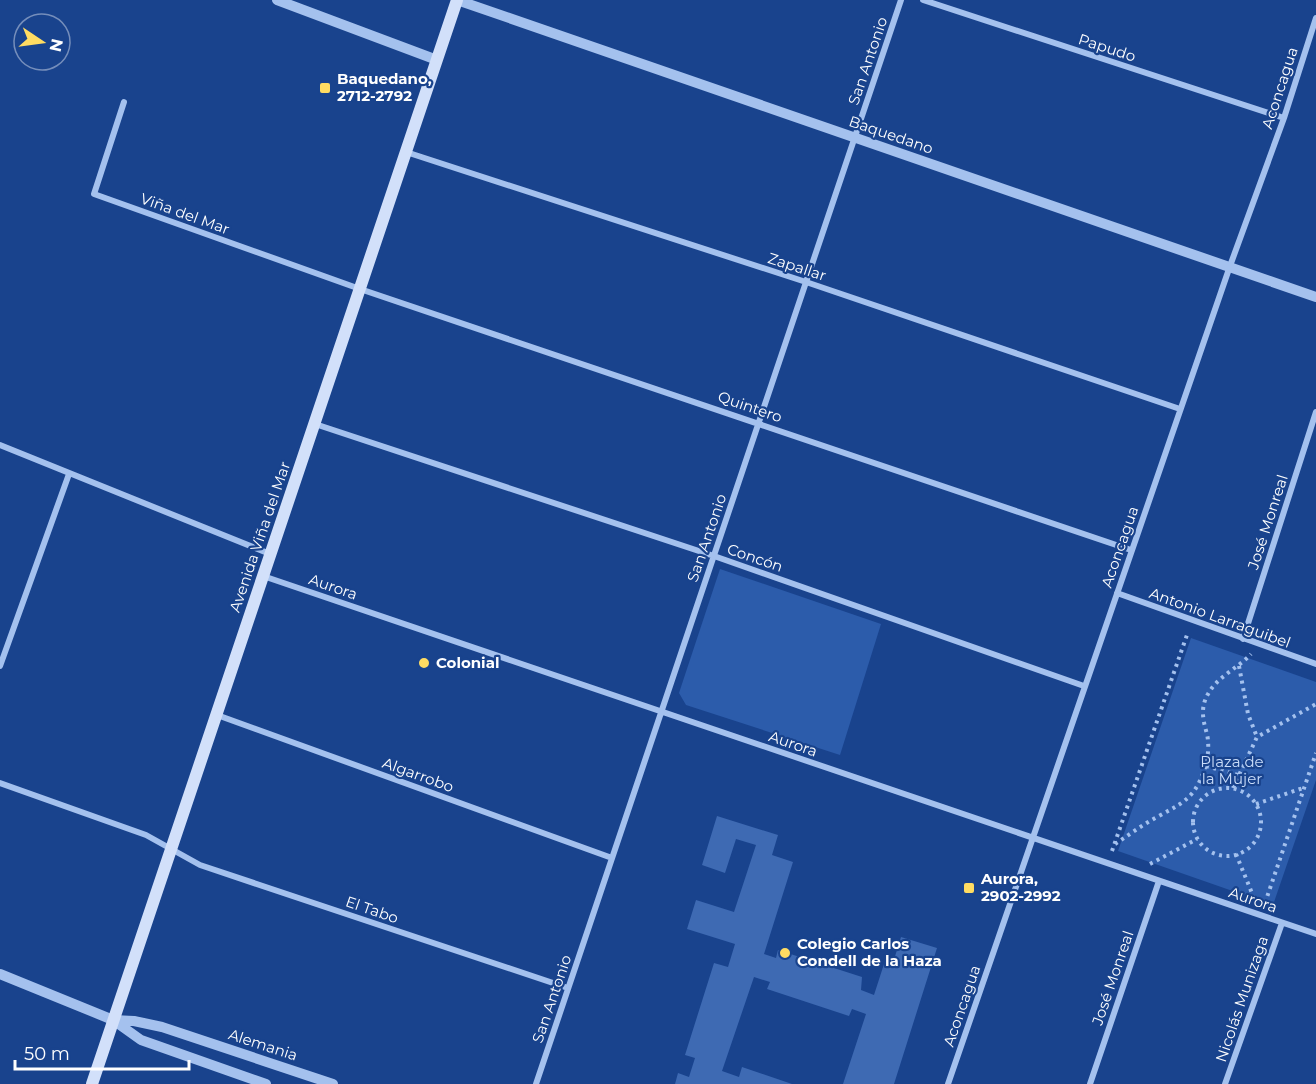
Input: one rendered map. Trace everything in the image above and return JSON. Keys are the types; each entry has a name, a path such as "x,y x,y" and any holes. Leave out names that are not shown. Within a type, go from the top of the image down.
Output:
{"main road":[{"name":"Avenida Viña del Mar","path":"92,1084 457,0"}],"street":[{"path":"277,0 436,60"},
{"name":"Baquedano","path":"457,0 1316,297"},
{"name":"San Antonio","path":"536,1084 901,0"},
{"name":"Papudo","path":"923,0 1284,118"},
{"name":"Aconcagua","path":"948,1084 1180,409 1284,118 1316,18"},
{"name":"Viña del Mar","path":"124,102 94,194 360,289"},
{"name":"Zapallar","path":"405,152 806,282 1180,409"},
{"name":"Quintero","path":"360,289 759,422 1131,550"},
{"name":"José Monreal","path":"1243,639 1316,412"},
{"name":"Concón","path":"314,424 714,556 1084,686"},
{"path":"0,446 270,554"},
{"path":"0,666 69,474"},
{"name":"Aurora","path":"263,576 1316,934"},
{"name":"Antonio Larraguibel","path":"1117,593 1316,664"},
{"name":"Algarrobo","path":"216,715 612,858"},
{"path":"0,783 146,835 171,849"},
{"name":"El Tabo","path":"171,849 200,865 568,988"},
{"name":"José Monreal","path":"1090,1084 1159,881"},
{"name":"Nicolás Munizaga","path":"1226,1084 1282,922"},
{"name":"Alemania","path":"0,974 114,1020 141,1040 266,1084"},
{"name":"Alemania","path":"114,1020 134,1021 162,1027 333,1084"}],"path":[{"path":"1108,863 1192,620"},
{"path":"1114,844 1183,802 1193,792 1206,766 1208,750 1203,720 1206,697 1220,679 1239,666 1259,644"},
{"path":"1239,666 1248,714 1257,737"},
{"path":"1233,788 1257,737 1316,704"},
{"path":"1261,915 1316,753"},
{"path":"1206,766 1238,775"},
{"path":"1233,788 1242,791 1256,804 1260,813 1259,833 1248,848 1236,854 1220,855 1211,852 1197,839 1192,820 1199,802 1214,790 1233,788"},
{"path":"1256,804 1304,788"},
{"path":"1134,872 1197,839"},
{"path":"1236,854 1261,915"}],"green space":[{"path":"720,569 881,624 840,755 686,705 679,693"},
{"name":"Plaza de la Mujer","path":"1191,638 1316,682 1316,780 1273,905 1118,851"}],"building":[{"path":"717,816 778,835 772,855 793,862 764,954 776,958 778,950 862,977 861,990 874,995 884,964 892,966 901,937 937,948 894,1084 843,1084 866,1014 852,1009 849,1016 767,989 770,982 754,977 722,1071 739,1077 742,1067 792,1084 675,1084 678,1073 689,1077 695,1058 685,1055 714,963 728,967 735,944 687,929 696,900 734,912 756,845 736,839 725,873 702,865"}],"place":[{"name":"Baquedano, 2712-2792","path":"325,88"},
{"name":"Colonial","path":"424,663"},
{"name":"Aurora, 2902-2992","path":"969,888"},
{"name":"Colegio Carlos Condell de la Haza","path":"785,953"}]}
